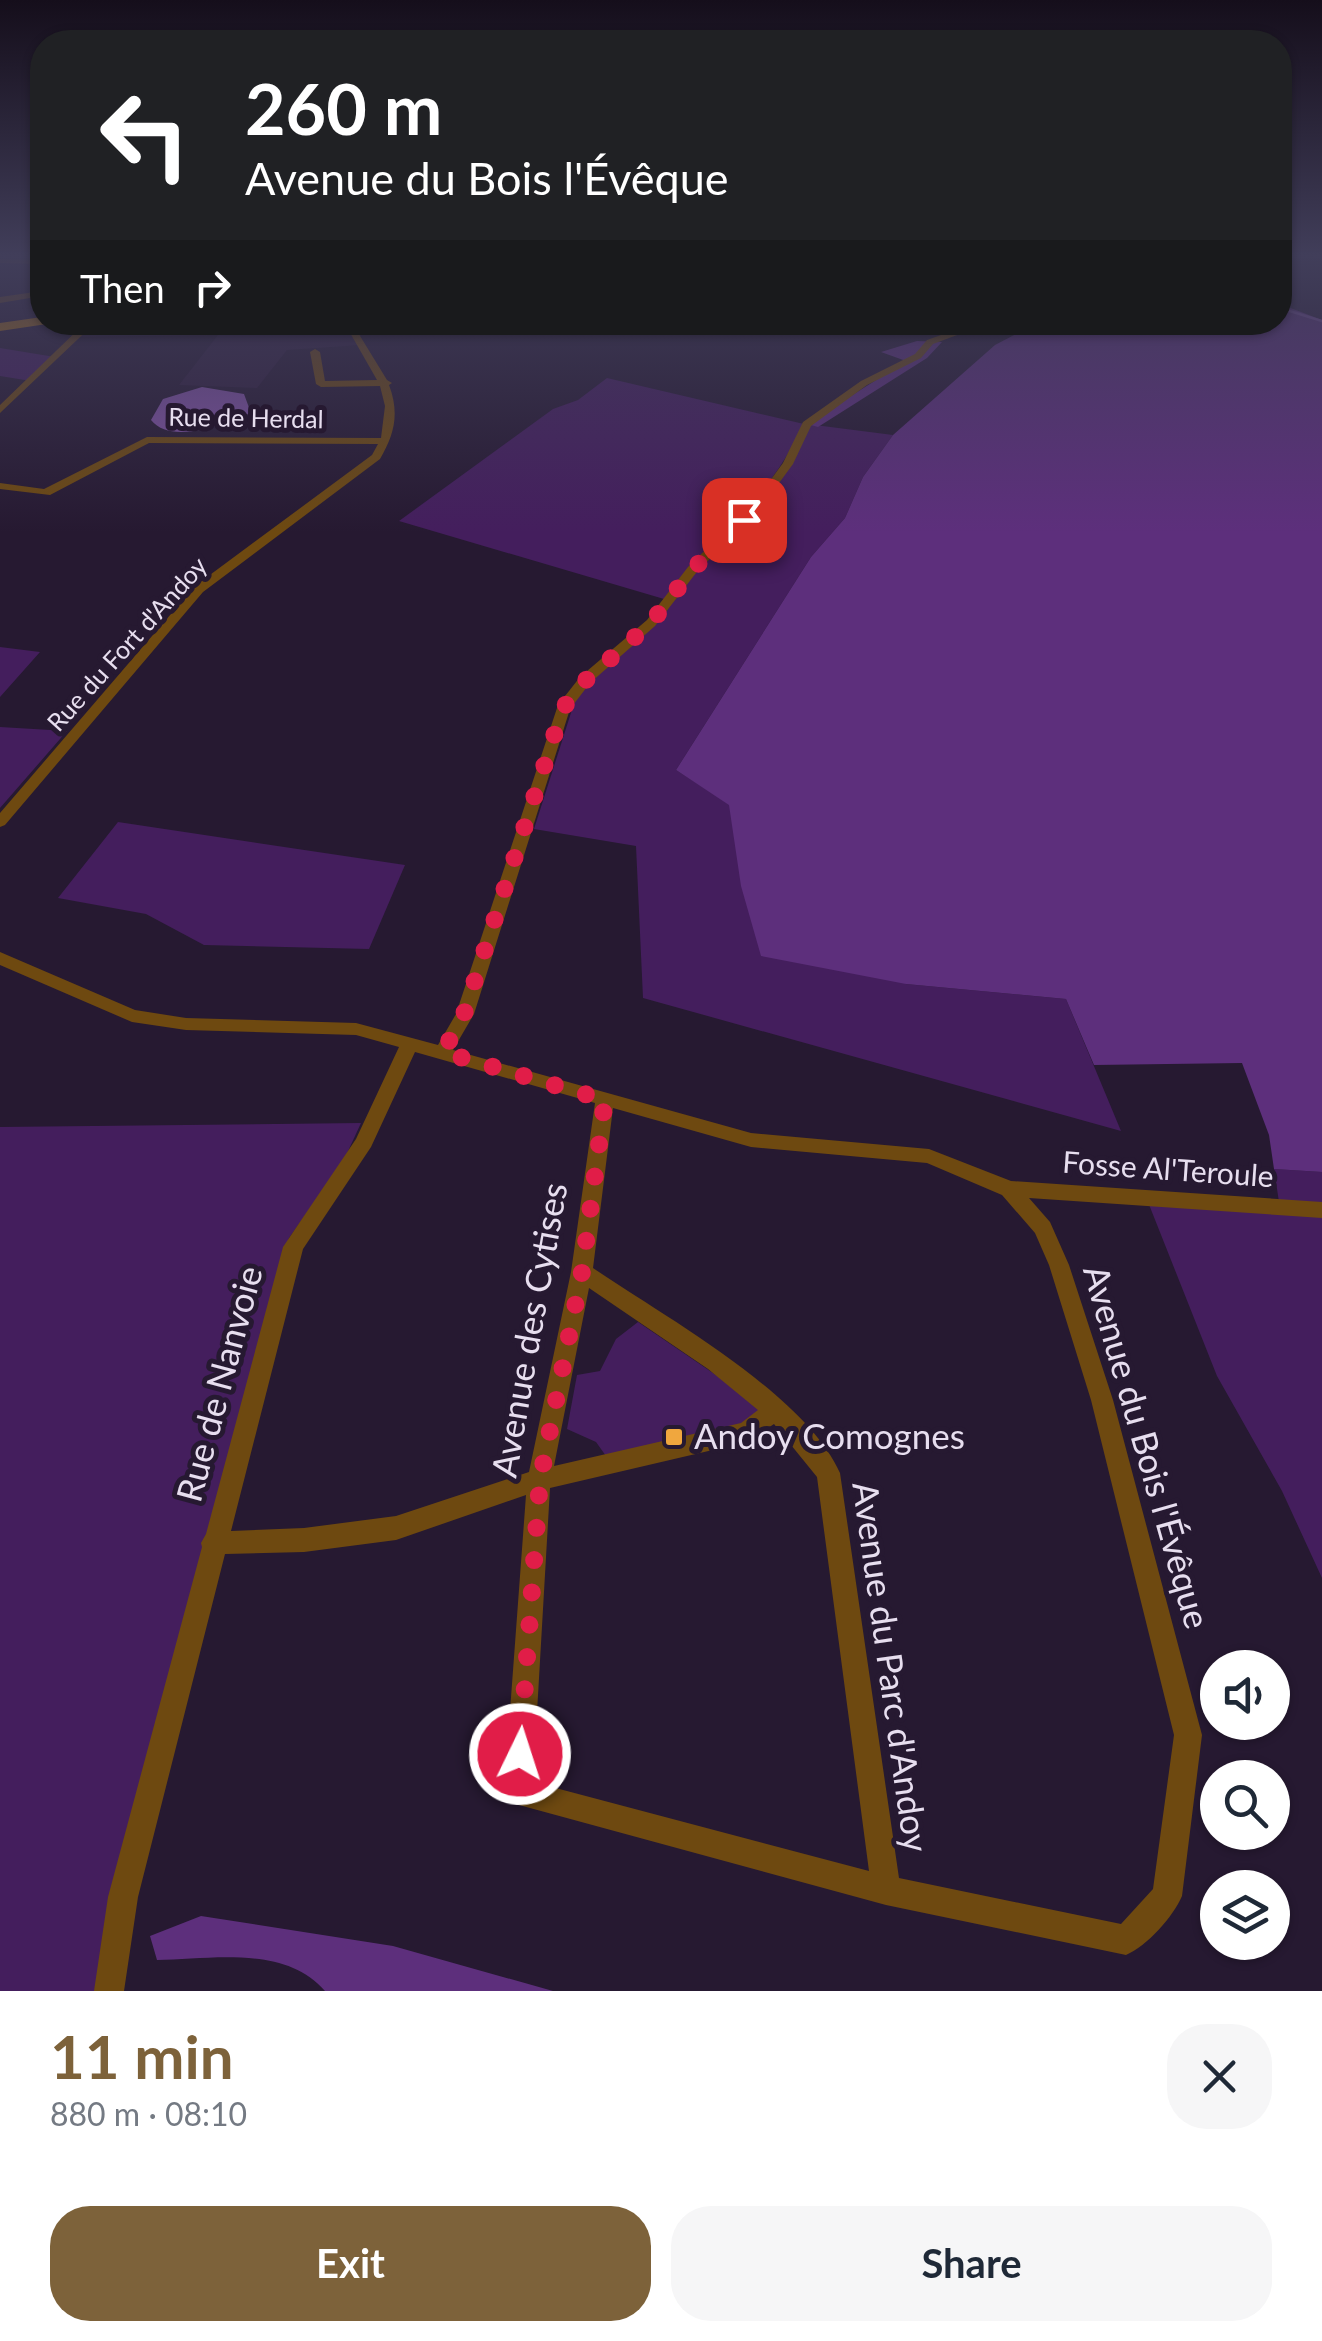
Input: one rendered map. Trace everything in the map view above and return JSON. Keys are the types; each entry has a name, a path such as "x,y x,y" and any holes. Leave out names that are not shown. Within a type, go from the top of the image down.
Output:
{"street":[{"path":"0,410 67,346"},
{"path":"363,346 388,383 391,406 386,442"},
{"path":"443,1052 464,1014 563,708 573,694 651,623 692,570 749,514 788,464 807,424 864,383 918,356 927,346"},
{"path":"315,352 320,384 388,383"},
{"name":"Rue de Herdal","path":"0,486 46,493 147,440 386,442"},
{"name":"Rue du Fort d'Andoy","path":"0,822 199,590 376,457 386,442"},
{"name":"Avenue du Bois l'Évêque","path":"0,958 132,1016 186,1024 356,1029 751,1140 929,1156 1009,1189 1043,1228 1060,1265 1102,1400 1188,1735 1167,1896 1126,1940 886,1890"},
{"name":"Rue de Nanvoie","path":"109,1991 123,1897 293,1247 364,1142 409,1045"},
{"name":"Avenue des Cytises","path":"605,1100 582,1272 540,1480 518,1792 886,1890"},
{"name":"Fosse Al'Teroule","path":"1009,1189 1322,1210"},
{"name":"Avenue du Parc d'Andoy","path":"582,1272 776,1408 806,1437 828,1473 886,1890"},
{"path":"213,1544 304,1540 396,1528 540,1480 746,1432 776,1408"}],"shaded area":[{"path":"209,346 347,346 287,350 257,388 179,385"},
{"path":"901,346 938,346 927,358 818,427 807,424 906,361 881,352"},
{"path":"994,346 1322,346 1322,1172 1274,1169 1269,1135 1242,1063 1094,1065 1066,999 906,984 761,956 741,886 729,805 676,770 811,557 845,518 863,477 893,435"},
{"path":"0,348 55,357 31,381 0,376"},
{"path":"607,378 804,424 759,495 664,599 399,521 553,409 578,400"},
{"path":"202,387 244,394 251,413 185,432 160,428 151,420 163,399"},
{"path":"807,424 893,435 863,477 845,518 811,557 676,770 729,804 906,984 1066,999 1121,1131 643,998 636,846 534,829 577,694 757,509"},
{"path":"0,647 40,652 0,697"},
{"path":"0,727 67,731 0,808"},
{"path":"118,822 405,865 369,949 204,945 146,914 58,898"},
{"path":"361,1123 343,1162 289,1238 95,1991 0,1991 0,1127"},
{"path":"1274,1169 1322,1172 1322,1205 1279,1202"},
{"path":"1148,1202 1322,1216 1322,1578 1282,1491 1217,1376"},
{"path":"638,1322 766,1409 744,1426 606,1456 596,1442 567,1429 577,1375 600,1371 616,1339"},
{"path":"201,1916 393,1946 553,1991 325,1991 309,1976 269,1961 224,1957 157,1960 150,1936"}],"place":[{"name":"Andoy Comognes","path":"674,1437"}],"route":[{"path":"520,1754 540,1480 582,1272 605,1100 443,1052 464,1014 563,708 586,680 651,623 692,570 744,520"}]}
